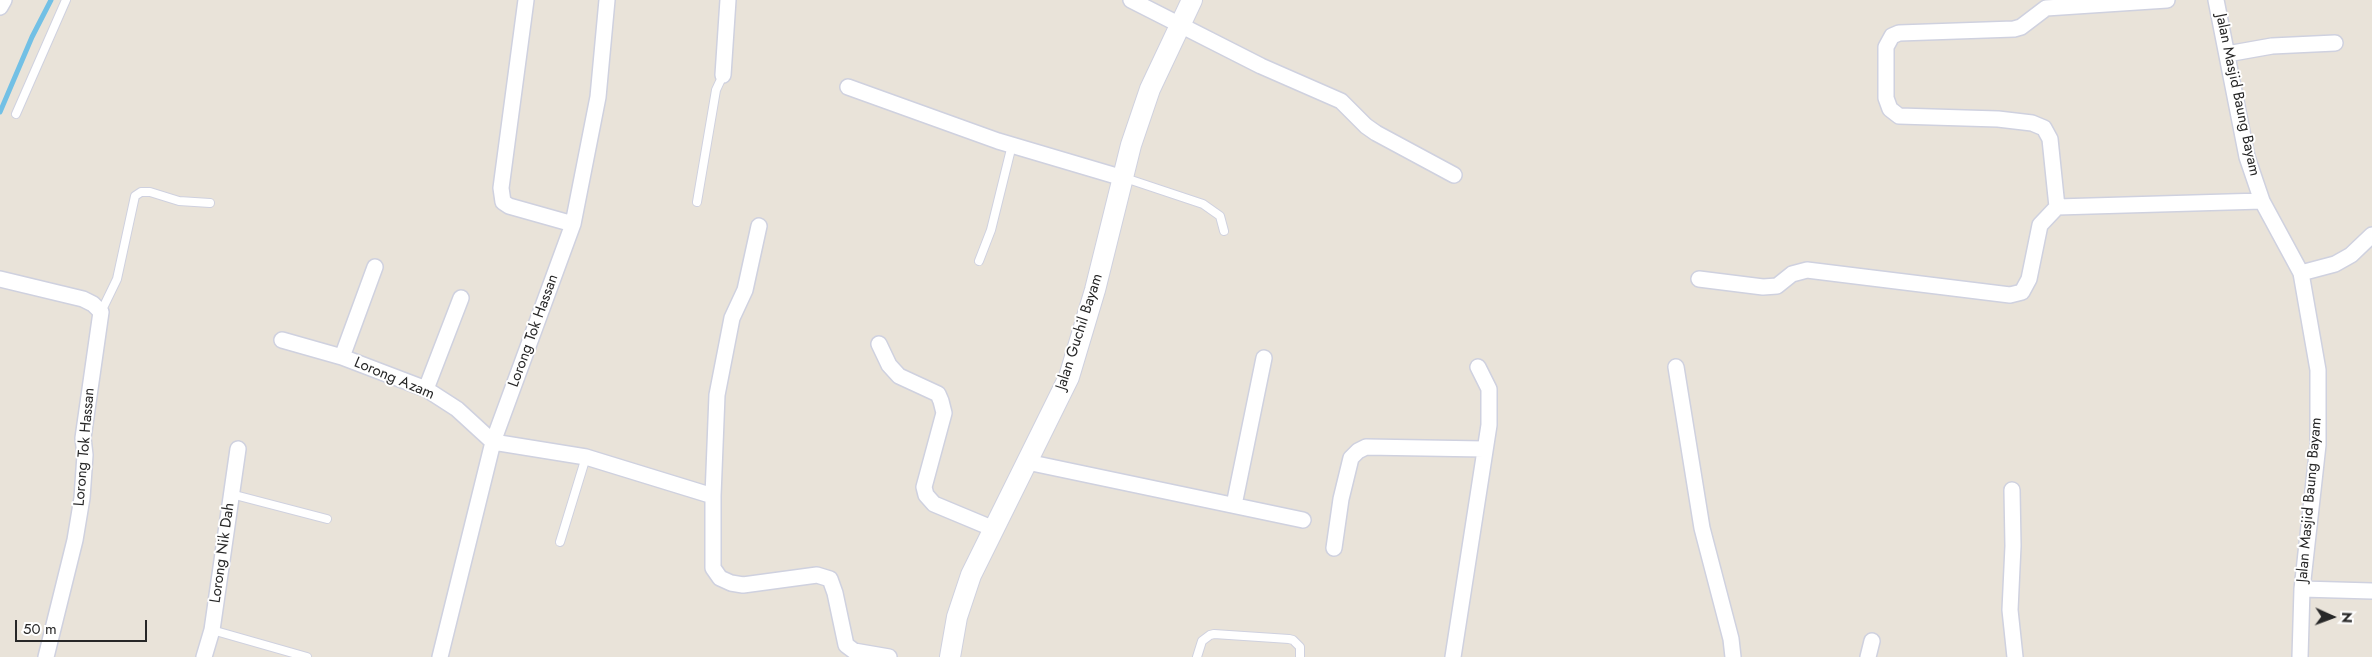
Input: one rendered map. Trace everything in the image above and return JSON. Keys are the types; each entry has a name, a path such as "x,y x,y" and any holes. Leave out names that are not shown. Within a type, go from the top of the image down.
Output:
{"main road":[{"name":"Jalan Guchil Bayam","path":"950,657 957,617 971,575 1069,377 1095,290 1131,145 1150,89 1192,0"}],"street":[{"path":"0,7 4,0"},
{"path":"526,0 501,188 503,202 509,206 573,224"},
{"name":"Lorong Tok Hassan","path":"440,657 493,442 573,224 598,97 607,0"},
{"path":"723,74 728,0"},
{"path":"1132,0 1261,66 1341,101 1366,126 1376,133 1454,175"},
{"path":"2057,207 2050,139 2044,128 2032,124 1998,119 1898,116 1890,109 1886,98 1886,47 1892,36 1899,32 2014,29 2021,27 2046,8 2090,2 2167,0"},
{"name":"Jalan Masjid Baung Bayam","path":"2216,0 2247,156 2262,201 2300,273 2318,370 2318,445 2302,589 2300,657"},
{"path":"2227,54 2272,46 2335,43"},
{"path":"848,86 1012,145 1123,178"},
{"path":"1699,279 1763,287 1777,286 1792,274 1807,270 2010,295 2022,292 2029,279 2040,225 2057,207 2262,201"},
{"path":"759,226 745,290 732,318 717,395 713,496 713,568 720,578 731,583 743,585 817,575 830,579 835,593 846,645 854,650 889,657"},
{"path":"2300,273 2336,264 2351,255 2372,235"},
{"path":"342,357 375,267"},
{"path":"0,279 83,299 93,304 101,312"},
{"path":"426,389 461,298"},
{"name":"Lorong Tok Hassan","path":"46,657 75,540 82,498 85,455 83,438 101,312"},
{"name":"Lorong Azam","path":"282,340 342,357 426,389 457,409 493,442"},
{"path":"879,344 889,366 899,376 938,394 941,401 944,413 924,487 926,495 934,504 994,529"},
{"path":"1234,505 1264,358"},
{"path":"1453,657 1489,425 1489,389 1478,367"},
{"path":"1676,367 1702,528 1731,639 1733,657"},
{"path":"493,442 586,457 713,496"},
{"path":"1334,548 1337,520 1351,458 1358,450 1366,447 1484,449"},
{"name":"Lorong Nik Dah","path":"204,657 212,630 238,449"},
{"path":"1027,462 1303,520"},
{"path":"2012,490 2013,546 2010,610 2014,657"},
{"path":"2302,589 2372,591"},
{"path":"1868,657 1872,641"}],"lane":[{"path":"16,114 66,0"},
{"path":"697,202 716,90 723,74"},
{"path":"979,260 991,230 1012,145"},
{"path":"1123,178 1203,204 1220,216 1224,231"},
{"path":"101,312 117,280 135,196 141,192 150,192 179,202 210,204"},
{"path":"560,542 586,457"},
{"path":"231,494 327,518"},
{"path":"212,630 307,657"},
{"path":"1197,657 1202,641 1214,634 1293,640 1300,647 1300,657"}],"waterway":[{"path":"0,112 32,37 51,0"}]}
